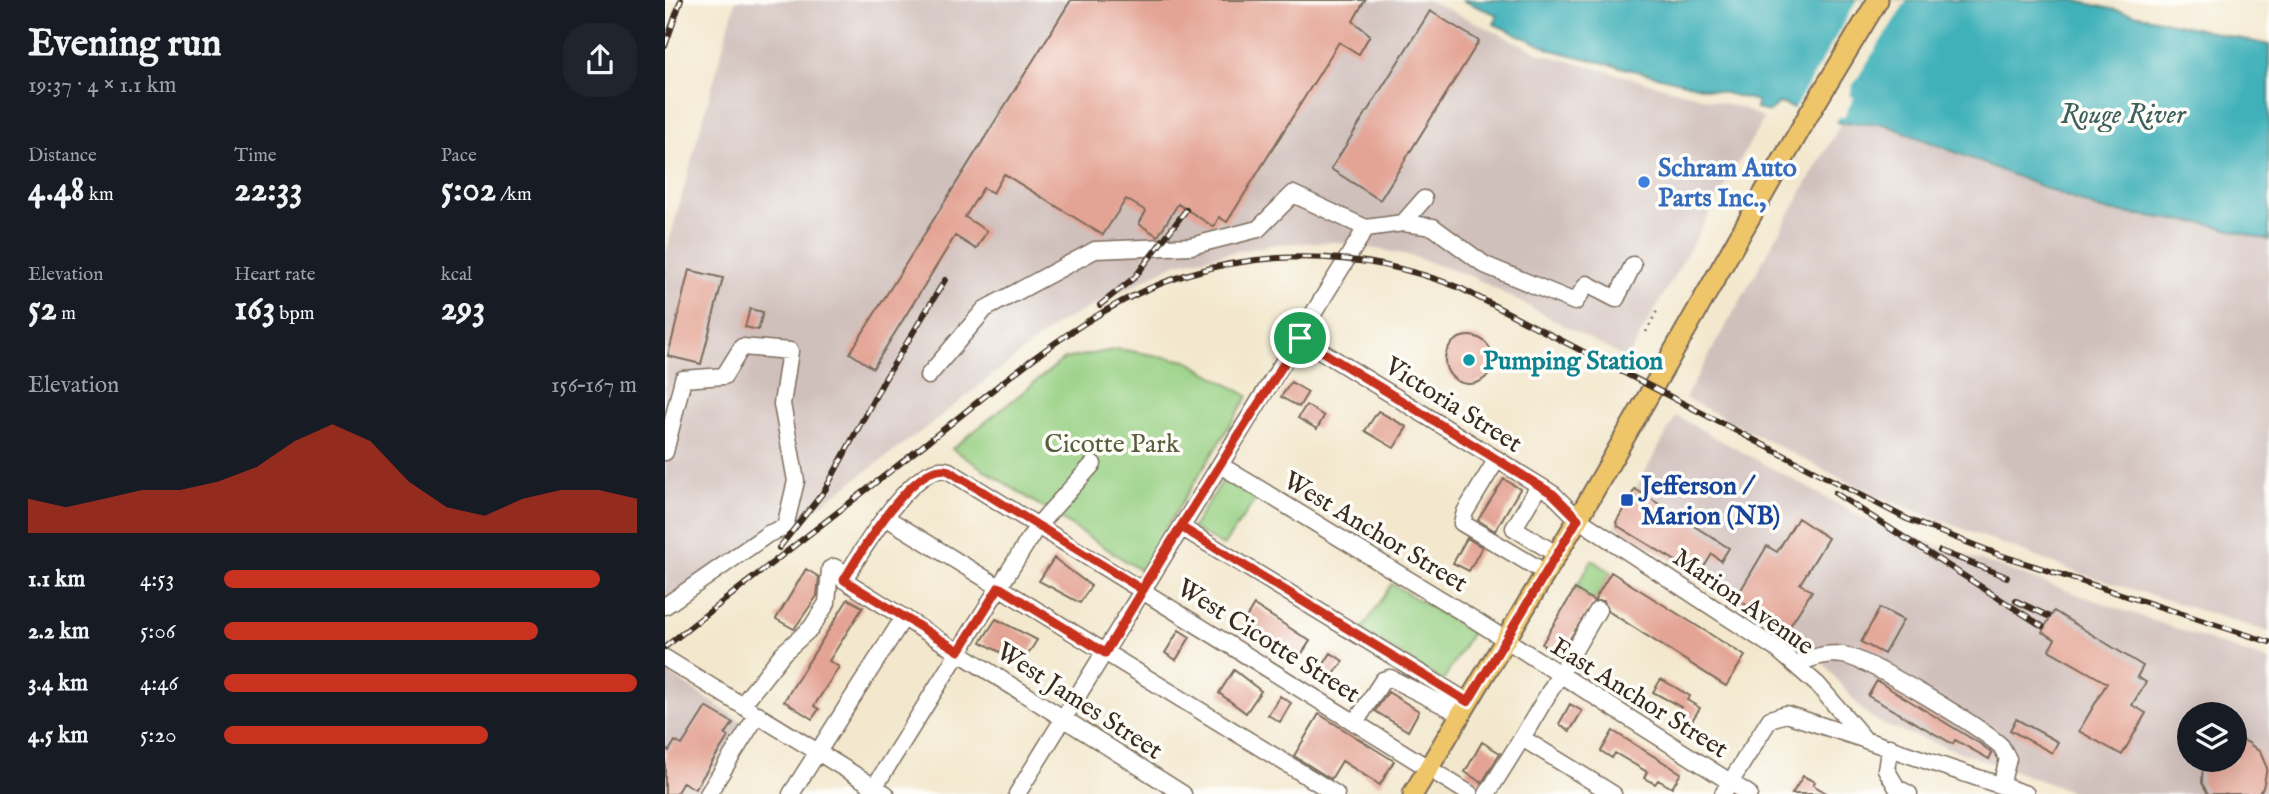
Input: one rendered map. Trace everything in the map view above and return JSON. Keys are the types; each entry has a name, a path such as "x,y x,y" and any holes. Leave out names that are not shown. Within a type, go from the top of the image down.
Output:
{"main road":[{"path":"1413,794 1578,519 1809,114 1878,0"}],"street":[{"path":"928,376 985,309 1095,250 1191,246 1258,229 1293,194 1366,228 1403,223 1433,227 1485,265 1575,302 1587,284 1616,299 1633,265"},
{"path":"1403,223 1424,199"},
{"path":"1017,794 1366,228"},
{"name":"Victoria Street","path":"1300,338 1553,494 1578,519"},
{"path":"665,452 683,379 724,376 742,347 790,351 782,404 796,481 785,527 768,534 665,606"},
{"path":"1497,459 1465,512 1462,523 1546,573"},
{"path":"665,658 819,752 877,791 959,651 1038,525 1093,464"},
{"name":"West Anchor Street","path":"1220,465 1505,640"},
{"name":"West Cicotte Street","path":"885,517 928,472 940,468 949,471 1470,794"},
{"path":"1539,485 1514,528 1556,554"},
{"path":"742,705 783,653 811,628 827,603 830,569 834,568 846,577 885,517 1336,794"},
{"name":"Marion Avenue","path":"1578,519 1753,632 1796,665 1865,740"},
{"path":"1181,527 1464,708"},
{"name":"West James Street","path":"846,577 904,617 1184,794"},
{"path":"1487,794 1598,610"},
{"path":"791,794 904,617"},
{"name":"East Anchor Street","path":"1505,640 1727,788 1749,794"},
{"path":"1727,788 1770,719 1786,714 2012,790 2008,759 2001,746 1871,666 1846,655 1833,654 1817,656 1796,665"},
{"path":"1355,723 1383,680 1390,678 1464,708"},
{"path":"708,794 758,714"},
{"path":"1522,738 1613,794"},
{"path":"1890,747 1886,769 1897,788 1909,794"}],"path":[{"path":"1646,332 1658,309"}],"shaded area":[{"path":"736,0 1428,0 1542,54 1741,108 1764,118 1627,359 1473,277 1404,254 1336,242 1276,244 1177,263 1059,323 927,427 789,528 665,608 665,256"},
{"path":"1841,123 1884,124 1964,157 2269,240 2269,632 2076,572 1871,494 1685,398"},
{"path":"1676,416 1873,523 2269,661 2269,794 2079,794 1881,724 1863,711 1803,638 1615,526"},
{"path":"665,671 742,722 696,794 665,794"}],"green space":[{"name":"Cicotte Park","path":"1119,349 1187,361 1248,396 1140,570 952,449 1064,359"},
{"path":"1223,480 1256,499 1223,546 1192,528"},
{"path":"1592,560 1611,572 1594,601 1575,589"},
{"path":"1392,584 1472,632 1443,681 1361,631"}],"water":[{"name":"Rouge River","path":"1461,0 2073,0 2269,45 2269,240 2208,224 2101,210 1884,124 1841,123 1779,103 1769,112 1756,109 1757,101 1552,50 1494,24 1498,15"}],"pier":[{"path":"1857,0 1907,0 1853,85 1850,95 1854,98 1843,118 1840,116 1835,124 1792,112"}],"building":[{"path":"1071,0 1365,0 1353,21 1370,35 1359,54 1339,42 1227,222 1219,217 1214,227 1178,204 1158,236 1139,224 1146,211 1126,199 1103,235 1004,174 993,193 983,188 965,217 987,231 976,249 955,236 873,368 850,353"},
{"path":"1430,11 1479,41 1380,200 1331,169"},
{"path":"689,270 723,278 701,364 668,356"},
{"path":"750,309 763,312 758,330 745,327"},
{"name":"Pumping Station","path":"1469,336 1486,343 1493,360 1486,377 1469,384 1452,377 1445,360 1452,343"},
{"path":"1291,382 1308,392 1299,407 1281,397"},
{"path":"1306,405 1324,416 1317,429 1298,418"},
{"path":"1378,411 1407,427 1394,448 1365,431"},
{"path":"1504,479 1520,489 1495,531 1478,520"},
{"path":"1635,489 1729,548 1721,561 1712,554 1699,575 1618,526 1616,522"},
{"path":"1798,518 1828,538 1800,584 1812,591 1786,632 1736,598 1767,546 1777,552"},
{"path":"1467,538 1482,547 1469,571 1453,563"},
{"path":"1054,558 1091,586 1080,603 1039,581"},
{"path":"806,569 819,577 817,596 794,629 776,619"},
{"path":"1611,572 1745,656 1726,686 1608,611 1604,601 1594,601"},
{"path":"1575,589 1594,601 1559,656 1542,644"},
{"path":"848,599 863,607 829,661 839,667 814,706 819,709 812,719 784,701"},
{"path":"1254,605 1310,641 1295,664 1241,626"},
{"path":"1880,608 1903,620 1884,654 1861,642"},
{"path":"2054,611 2143,666 2137,677 2146,682 2132,705 2146,713 2122,755 2079,731 2107,683 2049,650 2055,639 2042,632"},
{"path":"996,619 1037,640 1022,664 981,642"},
{"path":"1179,630 1190,637 1176,660 1165,653"},
{"path":"1331,653 1343,661 1328,683 1316,676"},
{"path":"1234,670 1261,691 1246,713 1219,693"},
{"path":"1661,679 1690,696 1687,700 1700,708 1687,728 1673,719 1681,707 1653,692"},
{"path":"1877,681 1982,745 1992,753 1989,759 1955,740 1953,744 1868,696"},
{"path":"1388,692 1419,711 1408,731 1375,711"},
{"path":"1280,696 1291,703 1280,722 1268,715"},
{"path":"1570,704 1582,711 1570,731 1559,724"},
{"path":"706,707 733,723 725,735 728,737 695,789 683,782 676,794 665,794 665,748 669,751 675,741 682,745"},
{"path":"1319,714 1394,761 1380,785 1342,761 1331,779 1294,756"},
{"path":"2016,719 2058,742 2052,753 2010,730"},
{"path":"1613,731 1681,773 1672,788 1658,780 1655,784 1644,778 1647,772 1615,753 1612,758 1601,751"},
{"path":"1482,742 1500,753 1482,783 1465,772"},
{"path":"2247,742 2260,752 2267,768 2263,788 2258,794 2208,794 2202,783 2202,772 2247,772"},
{"path":"1803,776 1815,782 1813,785 1828,794 1792,794"}],"railway":[{"path":"665,46 681,0"},
{"path":"1100,305 1135,277 1186,210"},
{"path":"665,647 1030,361 1078,327 1145,290 1188,274 1233,263 1279,258 1324,258 1370,263 1416,273 1460,288 1907,519 2000,555 2269,642"},
{"path":"779,548 825,490 883,382 945,280"},
{"path":"1835,493 2042,626"},
{"path":"1940,551 2007,577"},
{"path":"2016,601 2048,616"}],"place":[{"name":"Schram Auto Parts Inc.,","path":"1644,182"},
{"name":"Pumping Station","path":"1469,360"},
{"name":"Jefferson / Marion (NB)","path":"1627,500"}],"route":[{"path":"1300,338 1147,580 1143,590 940,468 928,472 890,510 844,580 959,651 999,587 1105,653 1139,601 1147,580 1181,527 1468,702 1578,519 1553,494 1300,338"}]}
